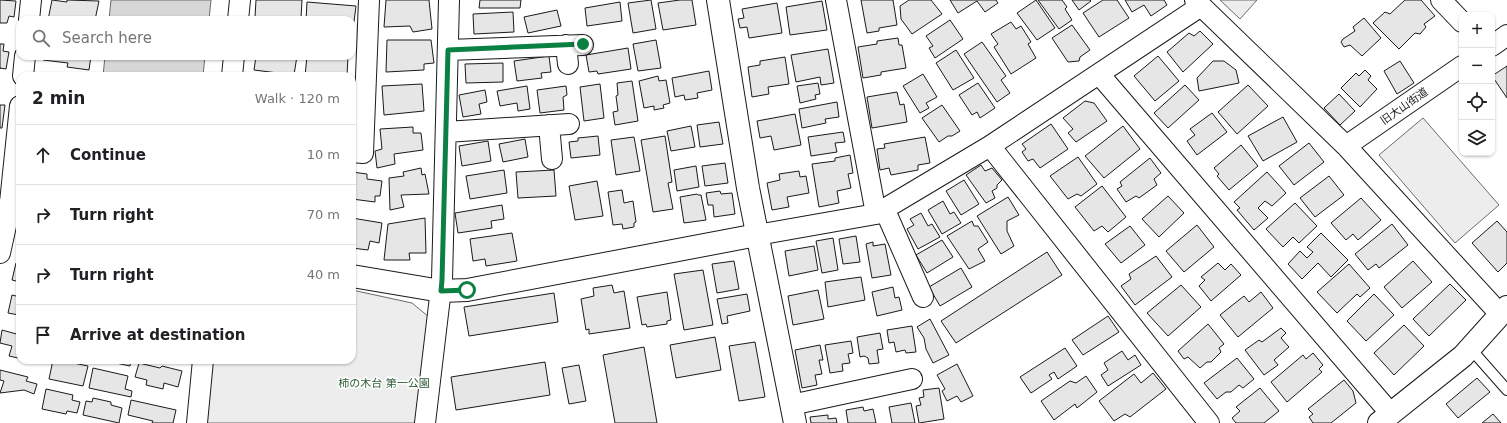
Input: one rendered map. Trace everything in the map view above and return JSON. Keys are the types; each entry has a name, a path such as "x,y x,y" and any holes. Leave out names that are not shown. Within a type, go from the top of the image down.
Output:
{"street":[{"path":"29,16 31,0"},
{"path":"238,16 240,0"},
{"path":"356,152 363,153 369,0"},
{"path":"425,423 442,280 449,0"},
{"path":"718,0 757,236 793,414 912,379"},
{"path":"836,0 880,211 923,297"},
{"path":"1441,0 1459,19"},
{"path":"356,277 441,291 467,290 757,236 880,211 990,146 1099,74 1198,3 1346,146 1503,311 1463,356 1385,418 1099,74"},
{"path":"1495,44 1507,35"},
{"path":"448,50 573,51"},
{"path":"23,72 25,60"},
{"path":"232,72 234,60"},
{"name":"旧大山街道","path":"1346,146 1459,68"},
{"path":"446,132 569,124"},
{"path":"549,125 552,159"},
{"path":"990,146 1209,423"},
{"path":"0,254 10,212 16,148"},
{"path":"197,423 203,364"}],"lane":[{"path":"1470,348 1507,390"}],"shaded area":[{"path":"111,0 211,0 209,16 109,16"},
{"path":"1220,0 1257,0 1240,19"},
{"path":"105,60 205,60 203,72 103,72"},
{"path":"1423,118 1499,205 1455,243 1379,155"},
{"name":"柿の木台 第一公園","path":"356,291 412,303 429,317 422,423 197,423 203,364 356,364"}],"building":[{"path":"0,0 16,1 14,17 9,16 7,23 0,23"},
{"path":"52,0 67,2 67,0 99,1 96,16 49,16"},
{"path":"256,0 302,0 301,16 255,16"},
{"path":"386,0 429,0 432,29 413,32 410,26 384,27"},
{"path":"480,0 521,0 520,8 479,8"},
{"path":"651,0 656,29 633,33 628,3"},
{"path":"692,0 696,25 663,30 658,3"},
{"path":"861,0 893,0 897,25 879,28 879,31 867,33"},
{"path":"909,0 931,0 942,14 912,34 901,19 900,6"},
{"path":"950,0 996,0 998,3 985,12 977,1 958,13"},
{"path":"1036,0 1055,28 1037,40 1017,13"},
{"path":"1038,0 1062,0 1067,7 1065,9 1072,20 1059,29"},
{"path":"1072,0 1090,0 1091,1 1079,10"},
{"path":"1103,0 1117,0 1129,18 1099,37 1083,13"},
{"path":"1125,0 1164,0 1167,5 1151,16 1144,5 1132,12"},
{"path":"1405,0 1421,0 1435,16 1424,24 1426,27 1420,34 1415,33 1399,49 1373,23 1385,12 1390,14"},
{"path":"822,1 827,30 790,35 786,7"},
{"path":"307,2 356,6 355,16 306,16"},
{"path":"620,2 622,21 587,26 585,8"},
{"path":"777,3 782,33 749,38 747,27 740,28 738,19 744,18 742,9"},
{"path":"557,10 561,26 528,33 524,17"},
{"path":"513,12 514,32 474,34 473,14"},
{"path":"1364,18 1381,38 1362,56 1350,45 1344,47 1341,42 1355,31 1353,27"},
{"path":"950,20 963,39 935,58 929,48 933,46 926,36"},
{"path":"1011,22 1016,29 1021,26 1031,42 1028,44 1036,58 1011,74 994,47 998,44 991,34"},
{"path":"1072,25 1090,50 1080,57 1079,61 1068,62 1052,38"},
{"path":"1200,31 1213,44 1183,72 1167,52 1189,33 1194,36"},
{"path":"898,38 899,45 902,45 906,68 881,72 881,75 863,78 858,47 877,44 877,41"},
{"path":"387,40 431,40 434,63 424,64 424,70 386,72"},
{"path":"656,40 661,68 638,71 633,44"},
{"path":"982,42 1006,76 1001,80 1010,93 997,102 964,54"},
{"path":"0,44 4,44 3,51 9,52 6,69 0,68"},
{"path":"628,48 631,69 598,74 597,71 589,72 586,55"},
{"path":"828,49 834,83 821,85 820,77 796,82 791,55"},
{"path":"956,50 974,78 953,90 936,63"},
{"path":"549,56 551,72 541,73 542,78 517,81 514,61"},
{"path":"1158,56 1179,81 1155,101 1134,76"},
{"path":"785,57 789,84 768,87 769,94 752,97 748,67 760,65 760,61"},
{"path":"43,60 90,60 89,70 67,67 68,63"},
{"path":"255,60 296,60 294,72 270,72 254,70"},
{"path":"307,60 348,60 347,72 305,72"},
{"path":"1213,61 1224,61 1236,70 1239,83 1199,91 1197,78"},
{"path":"1400,61 1414,83 1397,94 1384,71"},
{"path":"503,63 503,82 466,83 465,64"},
{"path":"1507,66 1507,98 1495,80 1495,74"},
{"path":"1365,70 1371,76 1368,80 1377,89 1360,107 1341,88 1356,73 1359,76"},
{"path":"709,71 712,90 697,93 698,98 685,100 684,95 675,97 672,78"},
{"path":"923,74 937,97 926,103 929,108 920,113 903,86"},
{"path":"658,76 659,81 666,80 670,103 663,105 664,108 654,110 654,106 644,108 639,81"},
{"path":"632,81 638,121 615,125 613,112 618,111 616,96 618,95 617,83"},
{"path":"818,83 820,94 815,95 816,99 800,103 797,86"},
{"path":"978,83 995,108 980,118 977,112 972,115 959,95"},
{"path":"422,84 424,111 384,115 382,86"},
{"path":"600,84 604,118 584,121 580,87"},
{"path":"1185,85 1199,100 1168,128 1154,113"},
{"path":"1248,85 1268,106 1237,134 1218,112"},
{"path":"527,86 530,109 518,111 517,103 500,106 497,91"},
{"path":"566,86 567,95 563,97 564,110 540,113 537,90"},
{"path":"485,90 487,102 479,104 481,114 463,117 459,95"},
{"path":"897,92 900,105 904,104 907,122 872,128 867,97"},
{"path":"1339,94 1355,111 1340,125 1324,108"},
{"path":"1085,101 1094,103 1107,121 1076,142 1068,133 1073,129 1063,118"},
{"path":"837,102 839,117 825,119 826,123 802,128 799,109"},
{"path":"0,105 5,105 2,128 0,128"},
{"path":"942,105 960,131 939,142 922,118"},
{"path":"1212,113 1227,132 1197,155 1187,141 1195,135 1190,129"},
{"path":"795,114 801,145 774,150 771,136 760,138 757,121"},
{"path":"1283,117 1297,142 1263,161 1248,136"},
{"path":"719,122 723,144 700,147 697,125"},
{"path":"1051,124 1068,149 1040,168 1033,159 1028,161 1022,152 1026,149 1022,144"},
{"path":"691,126 695,147 671,151 667,131"},
{"path":"1123,126 1140,149 1104,178 1085,156"},
{"path":"413,127 413,133 421,133 423,150 394,154 395,164 377,168 375,151 382,149 380,129"},
{"path":"843,132 845,142 835,143 837,152 811,156 808,137"},
{"path":"598,136 600,155 571,158 569,142 578,141 578,138"},
{"path":"665,136 672,182 668,183 673,209 653,212 641,140"},
{"path":"634,137 640,171 616,175 611,140"},
{"path":"925,137 930,163 918,165 918,170 891,175 889,168 880,170 877,149 885,148 884,144"},
{"path":"525,139 528,157 503,162 499,144"},
{"path":"488,141 491,161 462,166 459,146"},
{"path":"1309,143 1324,162 1294,185 1279,166"},
{"path":"1241,145 1258,166 1229,190 1217,176 1219,174 1214,168"},
{"path":"850,155 853,173 848,174 851,188 837,191 839,203 819,207 812,164 835,161 835,158"},
{"path":"1078,157 1097,184 1081,196 1077,194 1068,199 1050,176"},
{"path":"1150,158 1161,173 1154,179 1157,185 1139,198 1136,196 1126,202 1117,189 1122,186 1120,182"},
{"path":"725,163 728,183 705,186 702,166"},
{"path":"981,165 985,171 992,168 1002,180 997,185 997,188 992,191 995,198 986,203 966,175"},
{"path":"696,166 699,187 677,191 674,170"},
{"path":"421,168 422,175 425,174 429,194 401,195 404,207 390,210 389,178 404,176 403,172"},
{"path":"504,170 507,193 470,199 466,176"},
{"path":"554,170 556,196 518,198 516,172"},
{"path":"799,171 800,177 806,176 809,193 787,197 789,207 772,210 767,183 780,180 779,174"},
{"path":"1267,172 1286,193 1272,206 1265,201 1258,208 1268,218 1254,230 1237,210 1240,208 1234,202"},
{"path":"356,173 367,174 367,179 382,181 380,196 375,196 375,202 356,200"},
{"path":"1329,176 1344,195 1315,217 1300,198"},
{"path":"964,180 979,204 961,215 946,191"},
{"path":"597,181 603,216 575,220 569,186"},
{"path":"1102,186 1126,217 1108,232 1102,226 1094,231 1075,207"},
{"path":"622,190 624,203 633,201 636,222 634,223 634,227 623,229 622,224 613,225 608,192"},
{"path":"720,191 721,194 732,193 735,214 714,217 713,205 708,205 706,193"},
{"path":"697,194 701,195 706,220 684,223 680,197"},
{"path":"1168,196 1184,213 1159,237 1142,219"},
{"path":"1008,197 1019,215 1007,221 1007,231 1014,246 1001,254 977,216"},
{"path":"1361,198 1381,220 1358,240 1353,234 1346,240 1331,223"},
{"path":"943,201 950,214 954,212 961,223 942,234 928,210"},
{"path":"1295,203 1317,226 1299,243 1293,237 1283,247 1266,229"},
{"path":"502,205 504,219 491,221 492,228 458,233 455,213"},
{"path":"921,213 928,226 932,224 940,237 918,249 907,229 914,225 910,219"},
{"path":"425,218 426,253 409,253 410,260 384,260 388,224"},
{"path":"356,219 382,223 379,243 370,241 368,250 356,248"},
{"path":"972,221 974,226 978,226 988,242 978,249 985,261 969,269 947,236"},
{"path":"1497,221 1507,232 1507,263 1498,272 1472,243"},
{"path":"1392,224 1408,245 1379,268 1376,264 1368,270 1355,254"},
{"path":"1197,225 1214,247 1184,272 1166,251"},
{"path":"1130,226 1145,245 1121,263 1105,244"},
{"path":"512,233 517,261 486,266 485,259 473,261 470,239"},
{"path":"1321,233 1348,260 1331,277 1318,263 1302,279 1288,264 1300,251 1307,258 1313,252 1307,247"},
{"path":"856,236 860,262 843,264 839,239"},
{"path":"833,238 838,270 822,273 816,241"},
{"path":"942,240 953,257 927,273 916,255"},
{"path":"873,242 873,246 885,244 891,275 872,278 866,244"},
{"path":"814,246 818,270 789,276 785,251"},
{"path":"1047,252 1062,275 956,343 941,321"},
{"path":"1156,256 1172,277 1135,305 1121,286 1131,279 1129,274"},
{"path":"734,261 739,289 717,293 712,264"},
{"path":"1413,261 1432,282 1402,308 1384,287"},
{"path":"16,263 16,281 12,280"},
{"path":"1218,263 1225,270 1231,264 1241,275 1211,301 1199,286 1205,280 1201,277"},
{"path":"1349,264 1370,288 1360,297 1357,294 1337,313 1317,292"},
{"path":"961,268 972,287 940,306 929,287"},
{"path":"703,270 713,325 684,330 674,274"},
{"path":"861,277 865,300 828,307 825,282"},
{"path":"1450,284 1466,300 1429,336 1413,319"},
{"path":"612,285 614,293 624,291 630,328 589,334 589,329 586,330 581,299 594,296 593,288"},
{"path":"1181,285 1201,307 1168,336 1147,313"},
{"path":"893,287 895,298 899,297 902,310 877,316 872,292"},
{"path":"818,290 824,319 793,325 788,296"},
{"path":"667,292 671,320 667,321 667,324 647,327 646,324 642,325 637,297"},
{"path":"1261,292 1273,308 1238,337 1220,315 1244,296 1249,302"},
{"path":"554,293 558,322 469,336 464,307"},
{"path":"747,294 750,311 727,316 728,323 722,324 717,299"},
{"path":"1374,294 1394,315 1366,341 1347,321"},
{"path":"12,295 16,296 16,314 8,313"},
{"path":"1108,316 1119,332 1083,355 1072,340"},
{"path":"930,319 949,355 933,363 926,349 924,338 917,327"},
{"path":"1208,324 1224,344 1219,348 1221,352 1211,362 1207,362 1200,368 1188,357 1184,359 1178,351"},
{"path":"1404,325 1424,346 1394,375 1374,353"},
{"path":"912,326 916,352 906,353 905,350 896,352 894,342 889,343 887,330"},
{"path":"1281,328 1286,333 1281,338 1289,347 1274,360 1278,365 1264,375 1245,350 1259,340 1262,342"},
{"path":"2,330 16,334 16,358 9,356 12,346 0,343"},
{"path":"880,333 883,349 877,350 879,363 869,364 868,358 864,356 860,357 857,337"},
{"path":"715,337 721,370 676,378 670,345"},
{"path":"851,341 853,353 848,354 850,363 842,364 843,371 830,373 825,345"},
{"path":"755,342 765,397 739,401 729,346"},
{"path":"820,345 823,360 819,360 822,374 815,375 817,385 802,388 795,350"},
{"path":"644,347 657,423 615,423 603,355"},
{"path":"1065,348 1077,366 1058,379 1054,372 1049,375 1052,379 1031,393 1020,377"},
{"path":"1122,351 1128,360 1135,355 1141,365 1108,386 1101,375 1108,370 1104,363"},
{"path":"1313,353 1323,365 1319,369 1322,372 1287,402 1271,382 1303,355 1306,359"},
{"path":"1237,358 1254,379 1243,388 1239,385 1231,392 1226,392 1217,399 1204,383"},
{"path":"545,362 550,395 456,410 451,377"},
{"path":"52,364 78,364 88,366 83,386 49,379"},
{"path":"139,364 160,368 162,366 182,371 178,387 164,383 163,389 146,385 147,380 135,377"},
{"path":"957,364 973,396 961,402 957,396 947,401 942,391 945,389 937,375"},
{"path":"579,365 586,401 569,404 562,368"},
{"path":"93,368 128,376 125,389 132,391 131,397 89,388"},
{"path":"0,370 28,377 26,381 37,384 34,394 24,390 0,393 4,381 0,380"},
{"path":"1153,373 1166,389 1130,417 1125,414 1114,421 1099,401 1134,374 1141,383"},
{"path":"1086,376 1097,392 1077,408 1075,404 1054,420 1041,401 1070,381 1076,383"},
{"path":"1477,378 1490,392 1458,418 1446,404"},
{"path":"1344,380 1353,391 1356,403 1331,423 1313,423 1309,417 1313,414 1308,409"},
{"path":"939,388 944,419 919,423 916,406 921,405 919,398 924,397 923,390"},
{"path":"1260,388 1279,411 1264,423 1236,423 1232,418 1240,411 1236,407"},
{"path":"46,389 73,395 72,400 80,402 77,413 67,411 66,414 42,409"},
{"path":"93,398 111,402 111,405 122,408 119,423 83,415 86,401 92,402"},
{"path":"131,400 176,410 173,423 152,423 153,421 128,415"},
{"path":"911,403 915,423 892,423 889,407"},
{"path":"863,407 864,411 873,409 876,423 848,423 846,410"},
{"path":"1493,414 1501,423 1482,423"},
{"path":"828,415 828,419 836,418 837,423 811,423 810,417"}],"route":[{"path":"467,290 441,291 448,50 583,44"}]}
